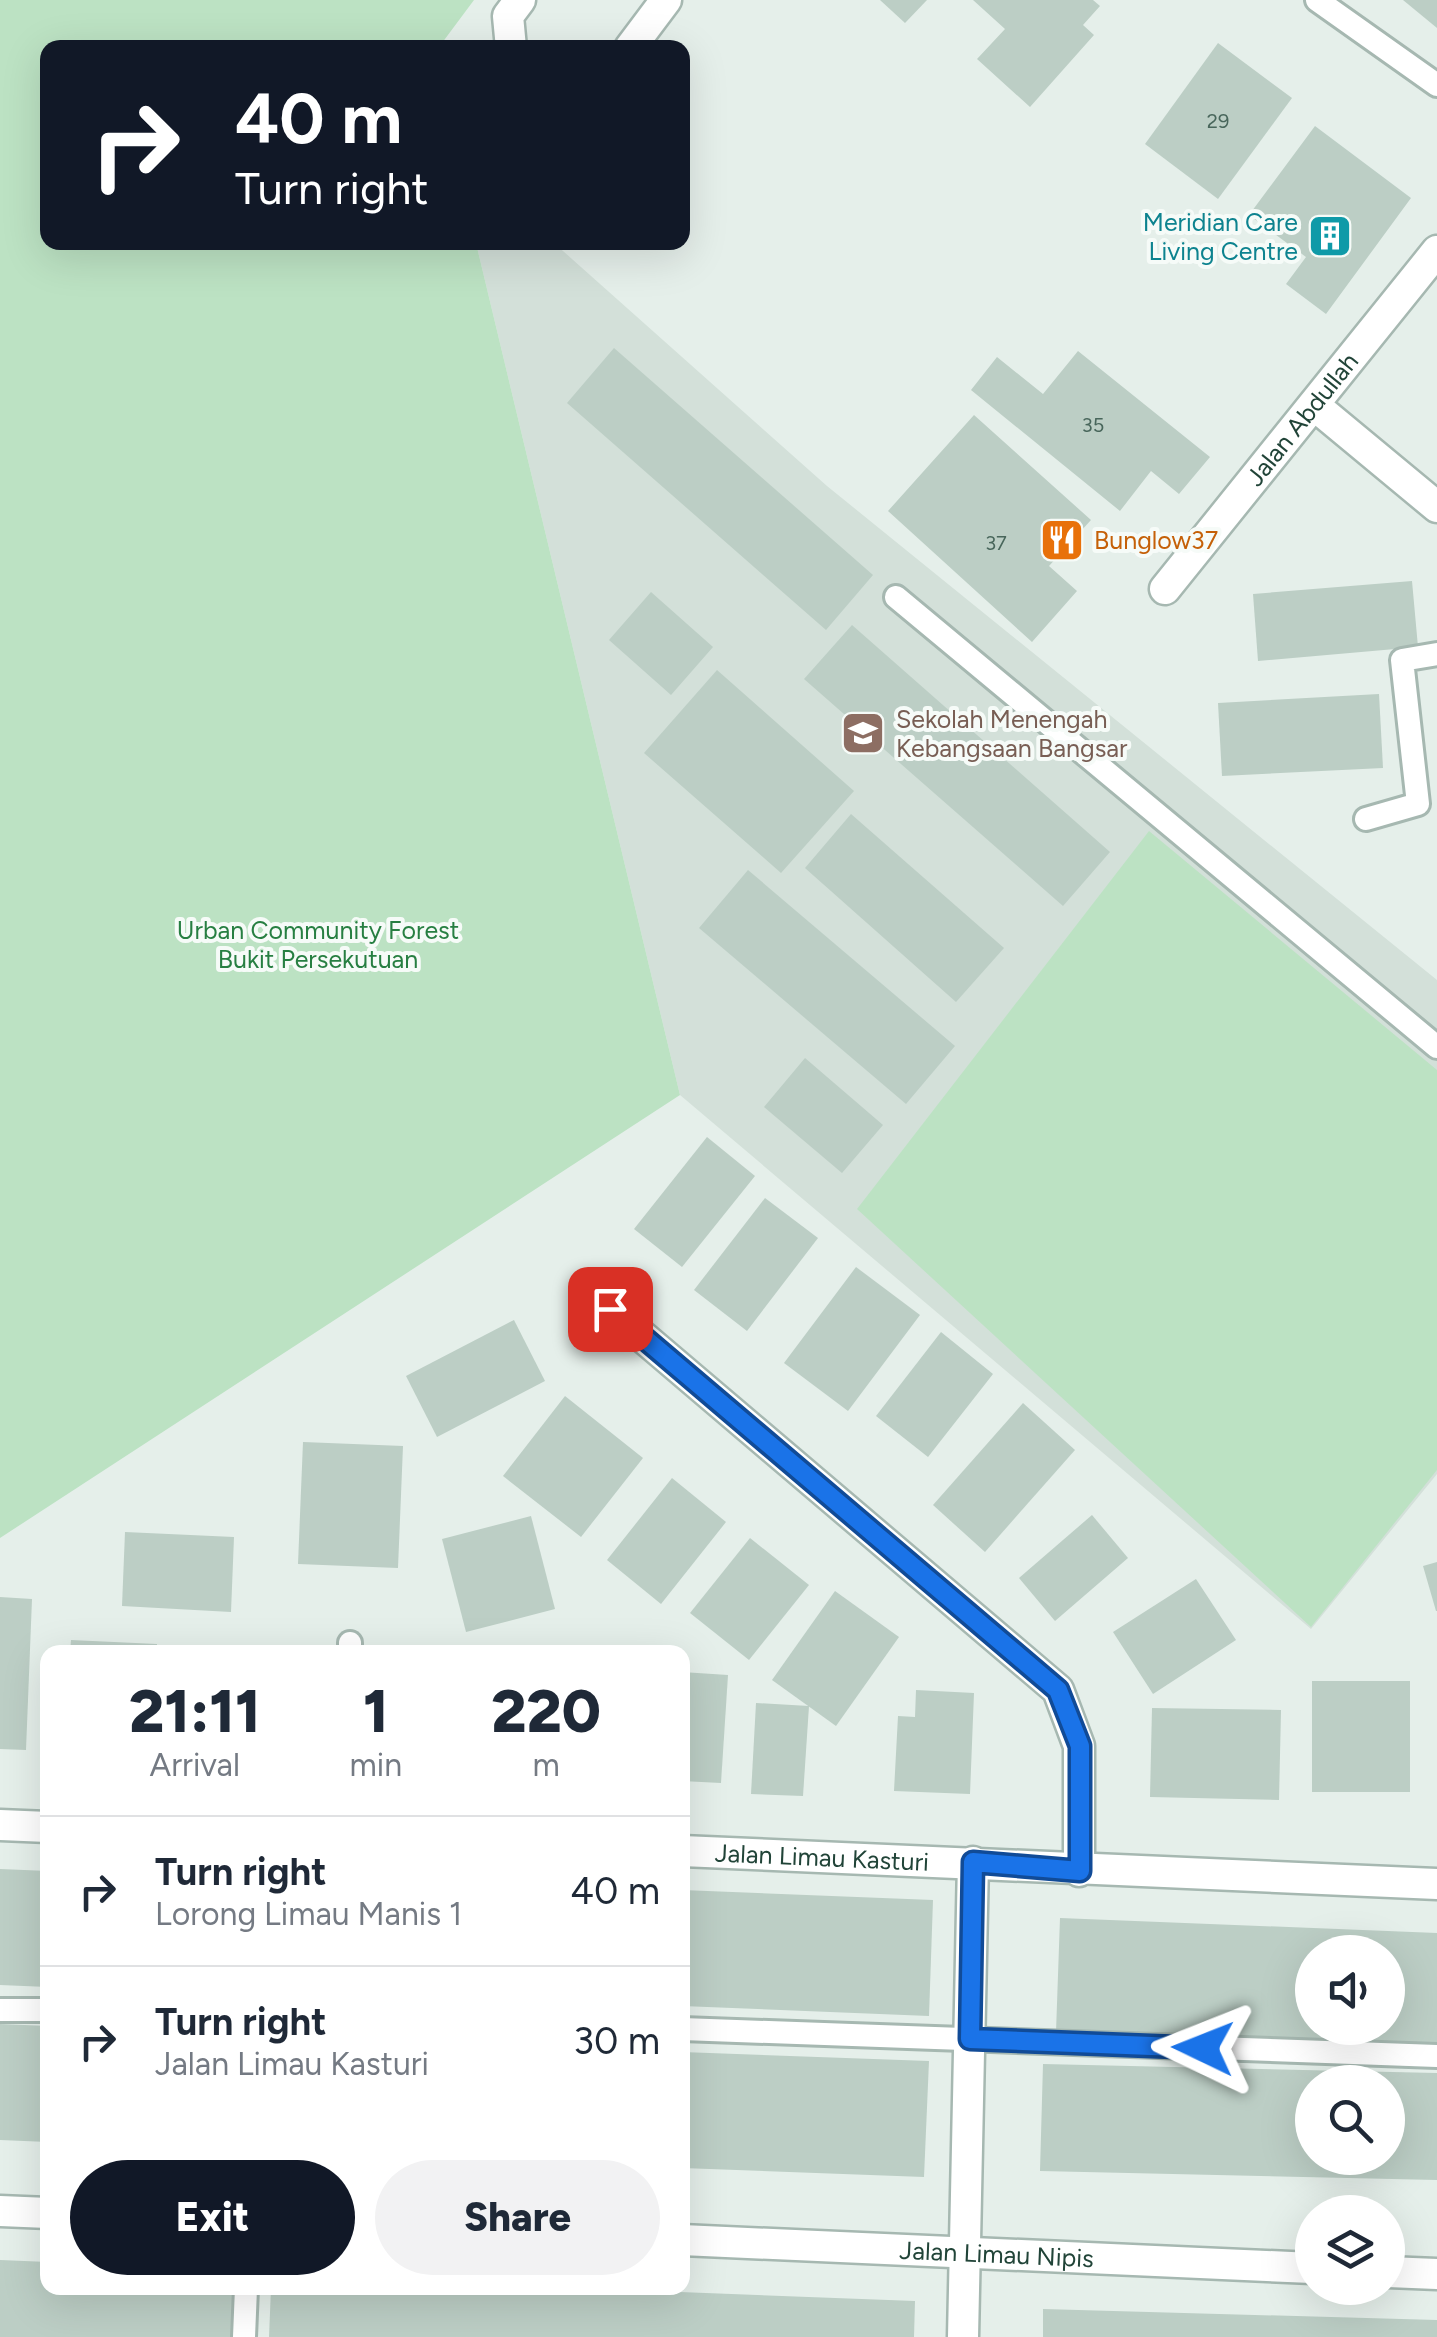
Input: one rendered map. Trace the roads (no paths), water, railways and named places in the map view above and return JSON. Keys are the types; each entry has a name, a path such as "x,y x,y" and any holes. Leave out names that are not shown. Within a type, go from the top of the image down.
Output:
{"street":[{"path":"510,40 508,16 520,0"},
{"path":"636,40 666,0"},
{"name":"Jalan Abdullah","path":"1165,590 1437,251"},
{"path":"1314,405 1437,507"},
{"path":"610,1309 1058,1690 1080,1746 1080,1871"},
{"path":"0,1825 40,1827"},
{"name":"Jalan Limau Kasturi","path":"690,1851 1437,1884"},
{"path":"964,2337 973,1862"},
{"path":"0,2210 40,2212"},
{"name":"Jalan Limau Nipis","path":"690,2240 1295,2267"},
{"path":"1405,2273 1437,2274"}],"lane":[{"path":"1316,0 1437,86"},
{"path":"896,597 1437,1047"},
{"path":"1366,819 1418,804 1402,660 1437,654"},
{"path":"0,2010 40,2010"},
{"path":"690,2029 1437,2056"},
{"path":"244,2337 246,2295"}],"place":[{"name":"Meridian Care Living Centre","path":"1330,236"},
{"name":"Bunglow37","path":"1062,540"},
{"name":"Sekolah Menengah Kebangsaan Bangsar","path":"863,733"}],"park label":[{"name":"Urban Community Forest Bukit Persekutuan","path":"318,944"}]}
